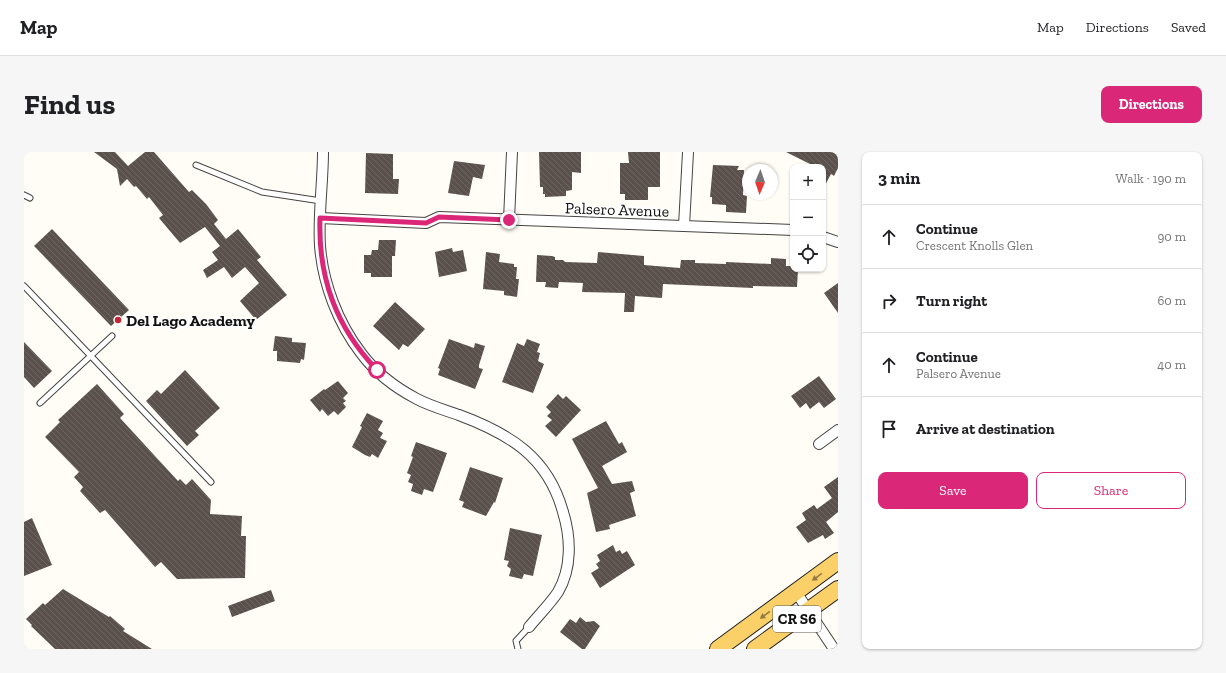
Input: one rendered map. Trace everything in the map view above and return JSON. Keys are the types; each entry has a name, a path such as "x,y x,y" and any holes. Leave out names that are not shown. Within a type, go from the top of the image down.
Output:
{"main road":[{"name":"CR S6","path":"718,649 838,561"},
{"name":"CR S6","path":"755,649 838,589"}],"street":[{"path":"323,152 320,247 328,287 346,332 362,354 394,386 417,400 476,421 511,439 530,453 552,483 560,498 568,535 566,573 557,593 529,627"},
{"path":"509,220 512,152"},
{"path":"684,226 688,152"},
{"name":"Palsero Avenue","path":"320,218 426,223 439,217 790,230"},
{"path":"826,237 837,238"},
{"path":"818,444 838,430"},
{"path":"796,592 834,649"}],"lane":[{"path":"196,165 262,192 321,201"},
{"path":"24,195 30,198"},
{"path":"24,286 211,482"},
{"path":"40,403 112,336"},
{"path":"518,649 516,641 529,627"}],"building":[{"path":"94,152 115,152 128,166 145,152 154,152 189,192 192,190 206,204 218,220 214,224 226,239 238,229 261,257 257,260 287,295 256,320 240,301 259,283 245,267 232,278 224,267 207,278 203,270 218,260 212,252 220,246 205,227 180,243 159,218 163,215 149,197 147,199 136,186 134,187 127,179 120,186 117,169"},
{"path":"539,152 581,152 581,173 572,172 572,190 566,191 566,196 545,197 545,194 543,194 543,187 540,187"},
{"path":"628,152 660,152 660,187 648,187 648,200 625,200 625,194 620,194 620,163 629,163"},
{"path":"786,152 838,152 838,168 834,176 831,174 826,183 826,164 810,164"},
{"path":"366,153 393,154 393,179 399,179 398,194 365,193"},
{"path":"454,161 485,165 482,179 473,177 469,196 448,193"},
{"path":"713,165 739,166 737,170 742,170 742,200 747,200 746,213 726,212 726,205 712,204 712,197 710,197"},
{"path":"52,229 129,310 111,326 34,246"},
{"path":"379,240 396,240 395,256 392,256 392,277 371,277 371,273 364,273 364,255 371,255 372,250 378,250"},
{"path":"452,248 453,252 463,250 467,271 439,277 435,252"},
{"path":"486,252 500,254 499,262 514,264 514,267 517,267 516,279 519,279 517,297 504,295 504,291 483,289"},
{"path":"598,252 644,256 644,265 680,268 681,260 695,260 695,263 726,264 726,262 771,264 771,258 786,259 786,266 790,266 790,272 798,272 797,287 753,286 753,288 663,284 662,298 635,296 634,312 624,312 625,293 582,292 583,283 559,282 558,288 545,287 546,282 536,282 537,255 552,256 555,257 555,260 563,260 565,262 597,263"},
{"path":"838,283 838,313 824,293"},
{"path":"395,302 425,329 408,347 403,344 399,350 373,326"},
{"path":"275,336 292,338 292,342 306,343 304,360 301,359 300,363 277,361 277,351 273,351"},
{"path":"449,339 474,348 475,343 485,346 479,365 479,368 483,369 475,389 438,375 440,369 438,368"},
{"path":"527,339 540,344 537,352 540,353 538,361 544,364 533,393 502,382 517,343 524,346"},
{"path":"24,342 52,371 34,388 24,377"},
{"path":"185,370 220,408 195,431 199,435 187,446 146,401 157,390 161,394"},
{"path":"819,376 836,399 824,408 819,402 810,409 806,403 800,408 791,396"},
{"path":"338,381 348,393 343,398 346,401 343,403 346,407 338,415 334,411 328,416 322,409 320,412 310,400 324,389 325,390"},
{"path":"97,384 124,414 120,418 178,481 180,479 186,485 192,479 211,500 210,514 242,516 241,536 246,536 245,578 177,579 161,562 155,567 105,510 100,513 80,491 83,487 74,477 79,472 45,437 60,422 58,420"},
{"path":"558,394 563,399 566,396 581,410 556,437 545,426 552,420 547,416 551,412 546,407"},
{"path":"367,413 383,421 378,430 383,433 380,438 387,441 378,458 372,454 370,457 365,455 352,447"},
{"path":"606,421 619,444 622,442 627,452 602,466 612,484 632,481 635,491 630,493 636,516 609,525 610,529 596,532 587,493 598,488 572,439"},
{"path":"416,442 447,453 433,492 424,489 422,495 411,491 413,484 408,482 411,475 407,473 413,457 411,456"},
{"path":"470,467 503,478 495,503 494,502 486,516 462,507 464,502 459,500"},
{"path":"838,477 838,512 826,522 834,533 825,539 823,535 808,543 796,527 806,520 802,513 814,505 817,509 832,498 824,487"},
{"path":"32,518 52,565 24,576 24,522"},
{"path":"510,528 542,535 533,576 524,574 522,579 509,576 511,569 507,566 509,561 504,560"},
{"path":"613,545 616,552 620,550 622,554 627,551 635,565 600,588 591,573 599,568 596,564 600,561 597,555"},
{"path":"63,589 109,617 110,616 125,629 123,631 152,649 55,649 31,626 32,625 26,619 43,603 45,605"},
{"path":"271,590 275,601 232,617 228,606"},
{"path":"580,617 586,622 594,621 600,626 585,649 582,649 560,632 570,619 576,623"}],"place":[{"name":"Del Lago Academy","path":"118,320"}],"route":[{"path":"377,370 362,354 346,332 335,308 323,267 320,247 320,218 426,223 439,217 509,220"}]}
